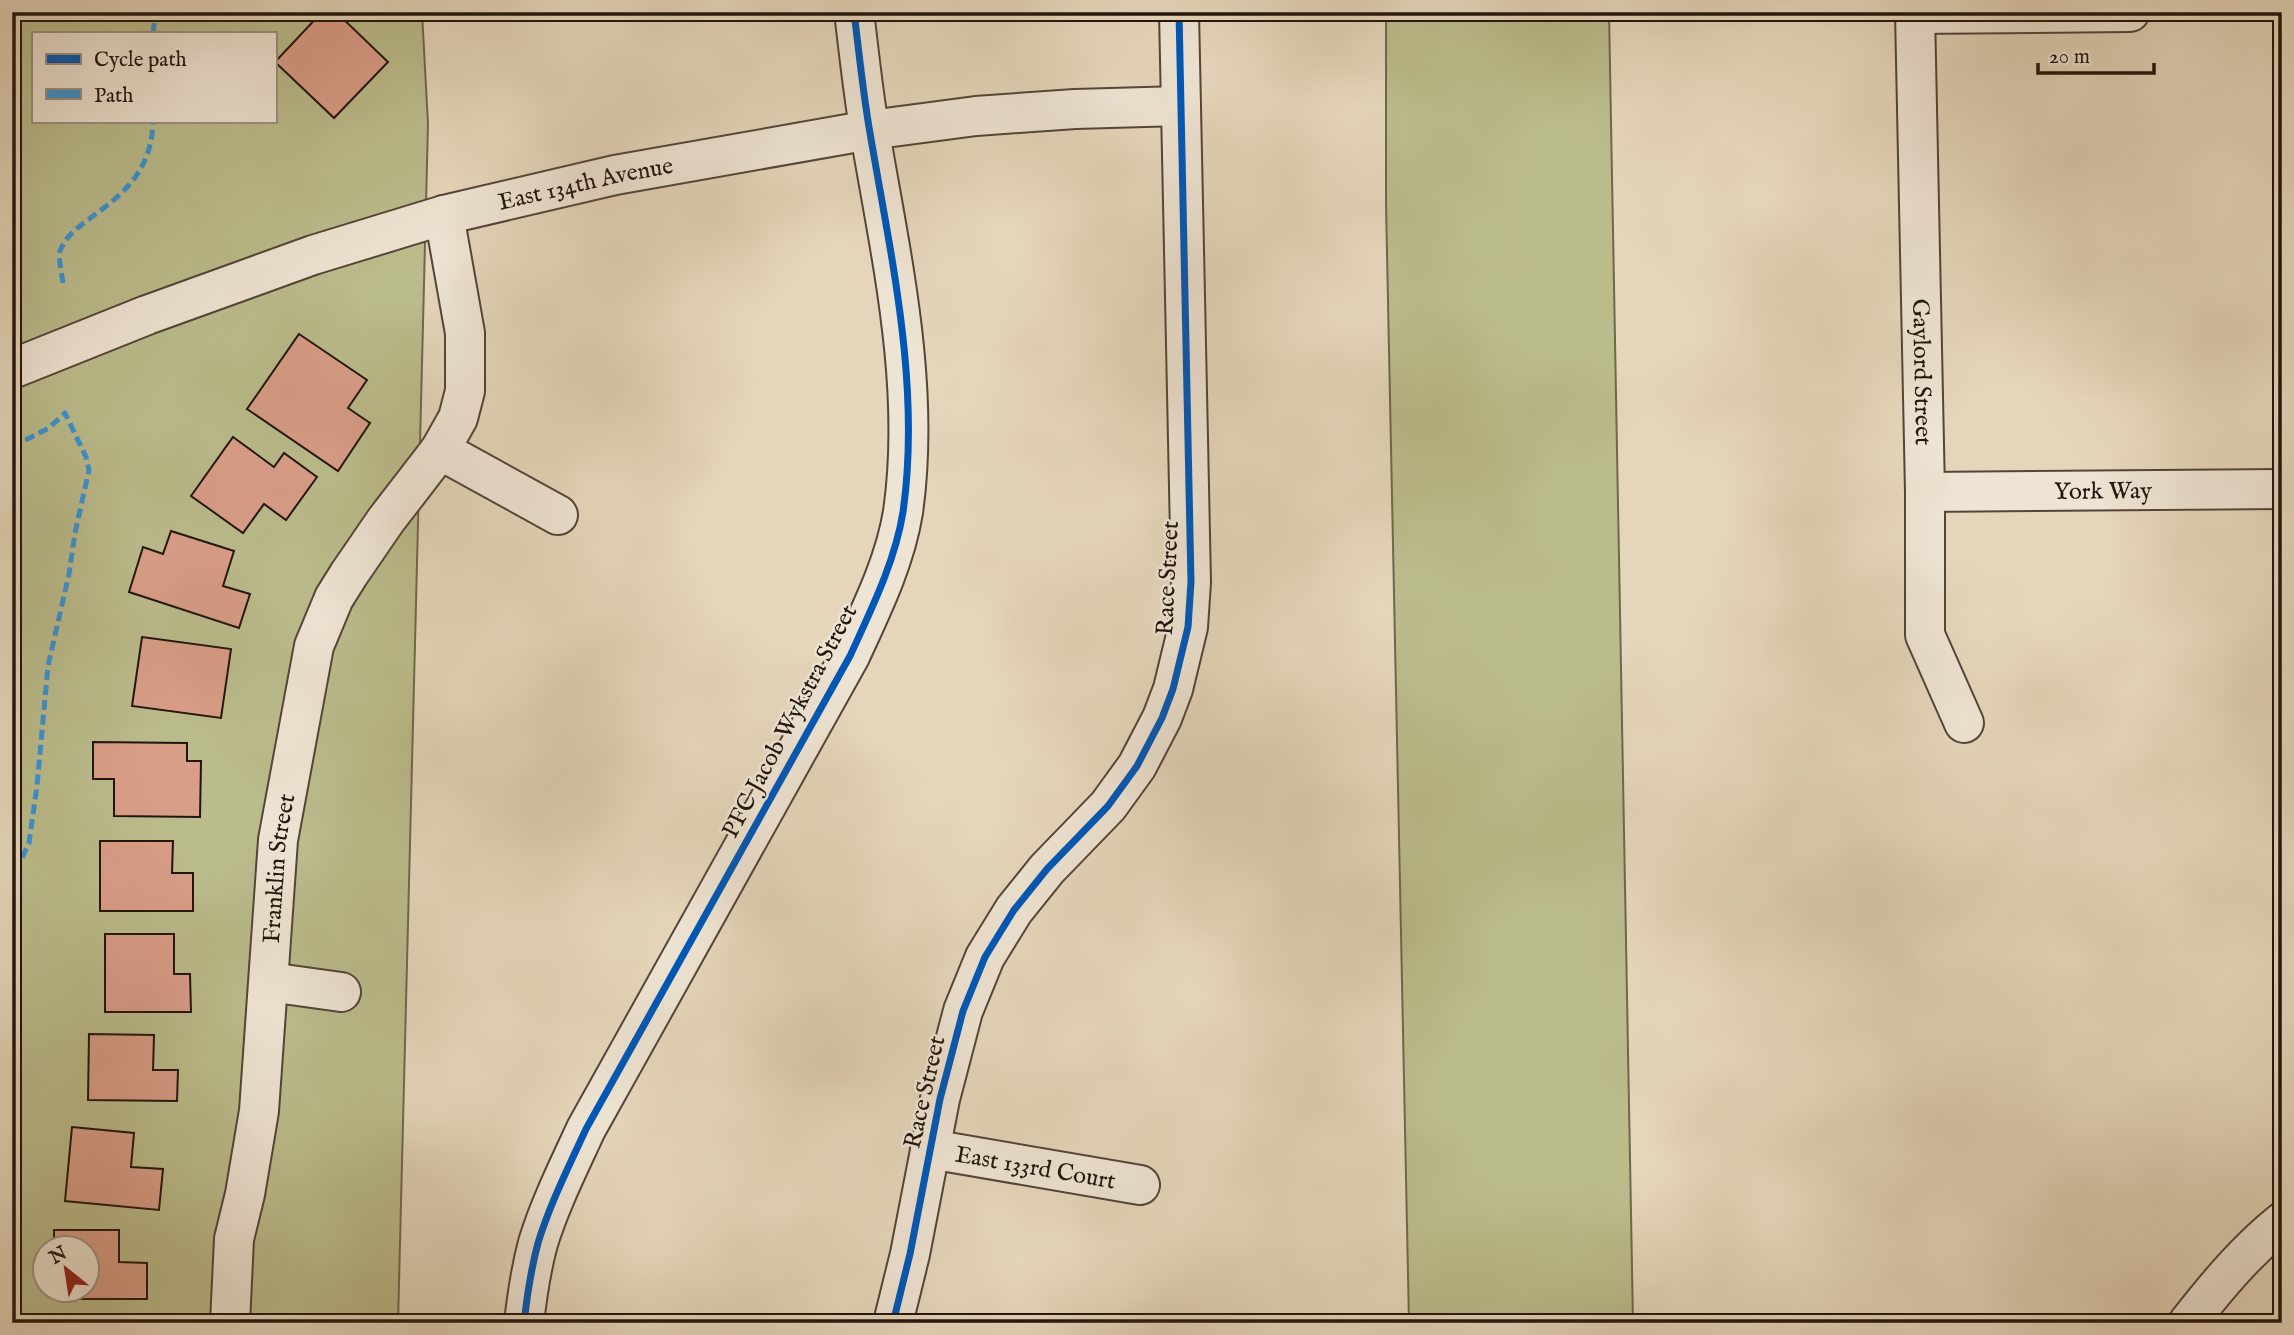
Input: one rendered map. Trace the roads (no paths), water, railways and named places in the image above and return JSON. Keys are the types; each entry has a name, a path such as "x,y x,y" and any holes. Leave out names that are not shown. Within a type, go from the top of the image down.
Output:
{"street":[{"name":"PFC Jacob Wykstra Street","path":"524,1323 538,1242 586,1129 850,656 880,589 893,552 902,512 909,428 907,376 854,12"},
{"name":"Race Street","path":"893,1323 910,1254 940,1099 963,1011 985,957 1014,910 1047,869 1108,806 1137,766 1162,718 1173,689 1188,627 1191,582 1179,12"},
{"path":"1915,13 2130,12"},
{"name":"Gaylord Street","path":"1915,13 1925,492 1925,635 1964,723"},
{"name":"East 134th Avenue","path":"12,369 313,255 444,215 615,175 870,130 976,116 1075,109 1181,106"},
{"name":"Franklin Street","path":"230,1323 234,1239 245,1194 259,1111 278,840 314,646 334,598 349,574 386,520 440,450 458,418 465,391 465,333 444,215"},
{"path":"440,450 558,515"},
{"name":"York Way","path":"1925,492 2282,489"},
{"path":"269,982 341,992"},
{"name":"East 133rd Court","path":"930,1149 1140,1185"},
{"path":"2188,1323 2227,1274 2282,1222"}]}
